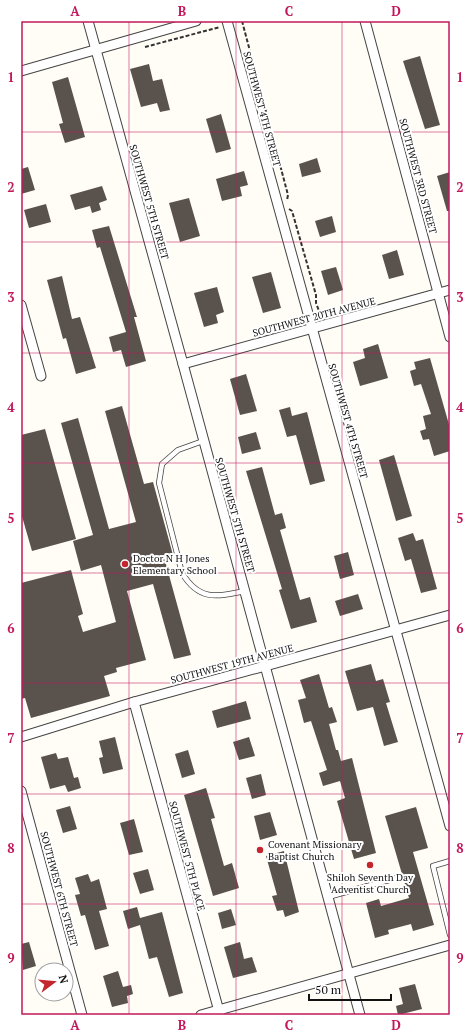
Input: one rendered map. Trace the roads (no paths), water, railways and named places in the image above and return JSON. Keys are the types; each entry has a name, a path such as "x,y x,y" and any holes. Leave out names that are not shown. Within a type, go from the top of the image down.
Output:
{"street":[{"name":"SOUTHWEST 5TH STREET","path":"88,21 360,1015"},
{"path":"21,71 196,21"},
{"name":"SOUTHWEST 3RD STREET","path":"365,21 450,337"},
{"name":"SOUTHWEST 4TH STREET","path":"225,24 450,826"},
{"name":"SOUTHWEST 20TH AVENUE","path":"183,364 311,330 450,290"},
{"path":"21,305 41,376"},
{"name":"SOUTHWEST 19TH AVENUE","path":"21,737 134,702 450,615"},
{"name":"SOUTHWEST 5TH PLACE","path":"134,702 219,1012"},
{"name":"SOUTHWEST 6TH STREET","path":"21,791 82,1015"},
{"path":"201,1015 219,1012 450,945"}],"lane":[{"path":"203,441 178,450 162,464 159,483 182,574 190,586 216,597 244,592"},
{"path":"450,861 433,866 450,935"},
{"path":"328,897 400,877"}],"place":[{"name":"Doctor N H Jones Elementary School","path":"125,564"},
{"name":"Covenant Missionary Baptist Church","path":"260,850"},
{"name":"Shiloh Seventh Day Adventist Church","path":"370,865"}]}
